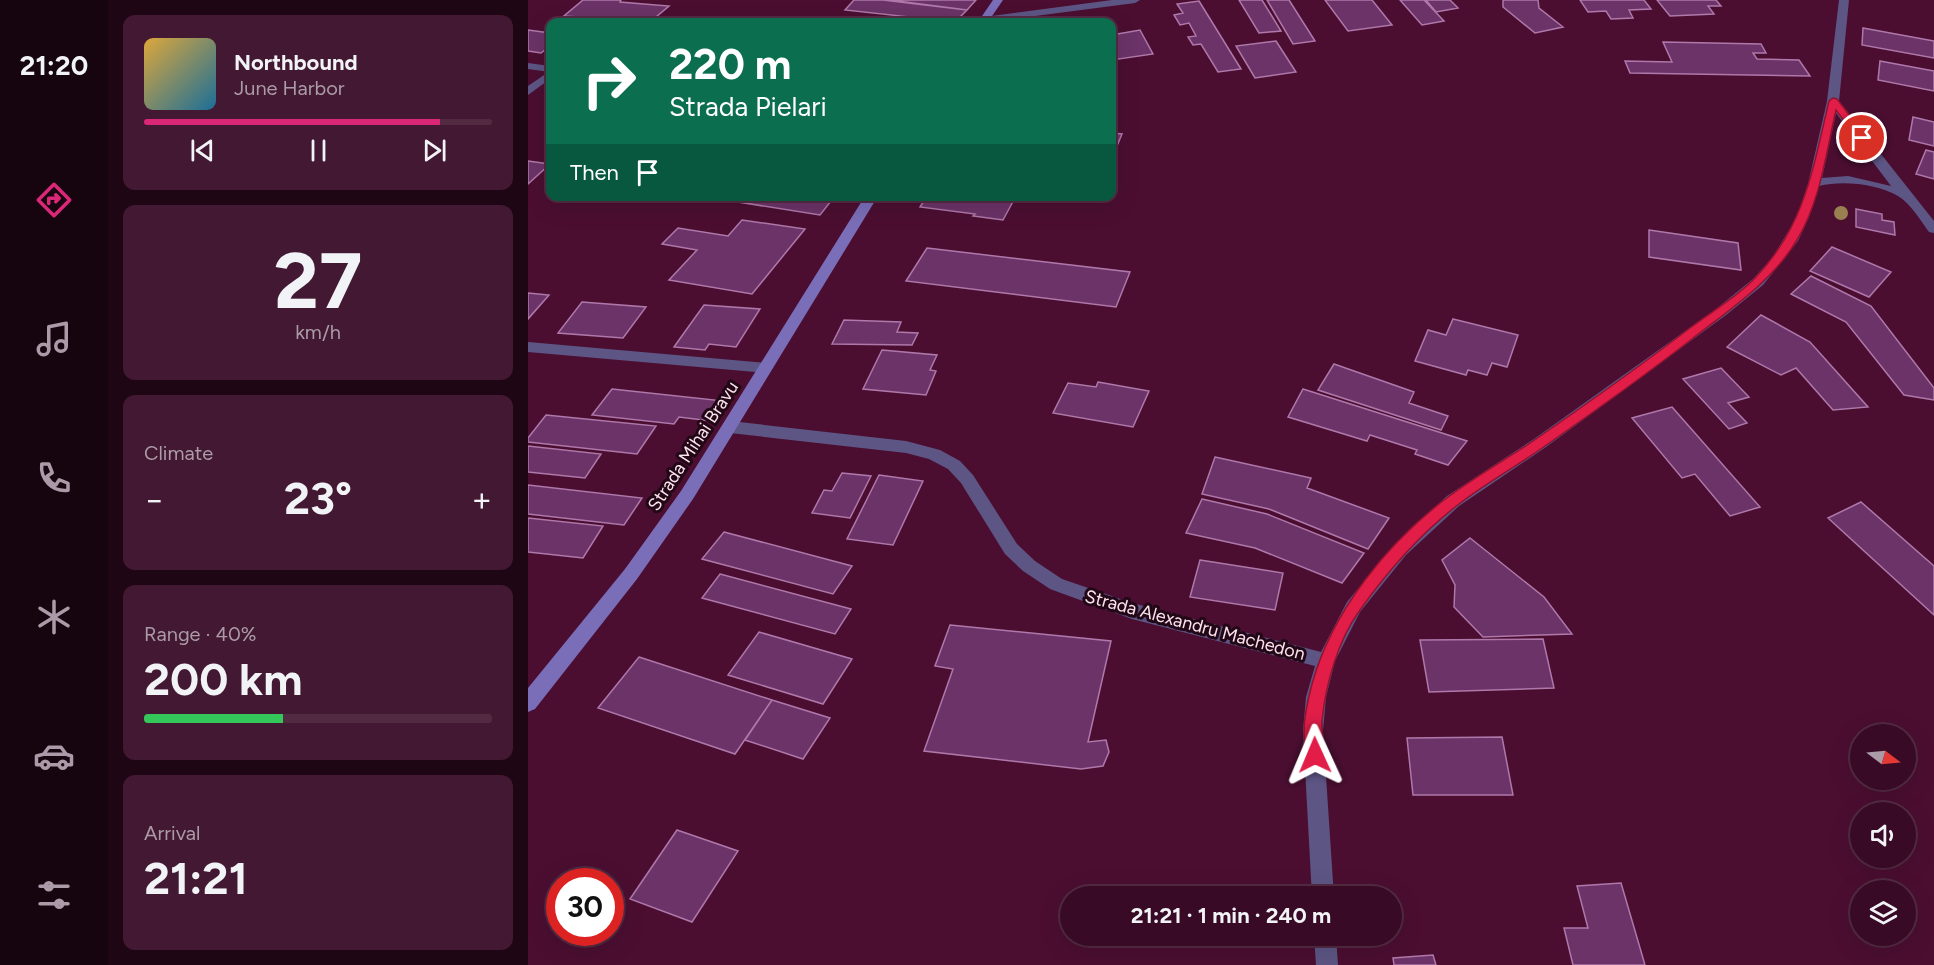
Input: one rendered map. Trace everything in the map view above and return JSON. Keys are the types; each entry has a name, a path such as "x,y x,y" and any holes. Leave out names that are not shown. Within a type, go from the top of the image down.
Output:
{"main road":[{"path":"985,18 998,0"},
{"name":"Strada Mihai Bravu","path":"528,703 631,573 687,495 869,201"}],"street":[{"path":"1005,18 1135,0"},
{"path":"1322,886 1313,731 1316,697 1326,661 1353,607 1400,550 1453,501 1550,436 1721,312 1758,282 1791,241 1803,217 1814,184 1833,101 1844,0"},
{"path":"528,66 546,68"},
{"path":"528,92 546,78"},
{"path":"1833,101 1904,194 1934,229"},
{"path":"1814,184 1842,178 1879,185 1904,194"},
{"path":"528,347 766,368"},
{"name":"Strada Alexandru Machedon","path":"730,427 906,447 934,454 954,465 967,479 1011,549 1029,566 1056,584 1085,596 1132,610 1326,661"},
{"path":"1326,946 1327,965"}],"building":[{"path":"583,0 621,0 620,2 669,6 655,18 564,16"},
{"path":"854,0 883,0 967,10 959,18 918,18 845,10"},
{"path":"890,0 976,0 967,10"},
{"path":"1239,0 1262,0 1281,31 1259,33"},
{"path":"1267,0 1289,0 1315,41 1293,44"},
{"path":"1325,0 1372,0 1392,25 1348,31"},
{"path":"1400,0 1424,0 1444,21 1422,25"},
{"path":"1426,0 1450,0 1458,8 1436,12"},
{"path":"1503,0 1538,0 1539,8 1563,27 1535,33 1503,7"},
{"path":"1580,0 1644,0 1651,9 1629,10 1633,18 1611,19 1606,11 1588,12"},
{"path":"1657,0 1716,0 1721,6 1708,6 1714,14 1670,16"},
{"path":"1199,1 1241,69 1218,72 1201,44 1193,45 1188,37 1196,36 1189,23 1180,25 1174,15 1183,13 1177,4"},
{"path":"1863,28 1934,41 1934,58 1862,45"},
{"path":"528,30 546,32 546,49 541,53 528,51"},
{"path":"1140,30 1153,54 1116,59 1116,34"},
{"path":"1276,41 1296,72 1255,78 1236,46"},
{"path":"1663,42 1761,44 1766,53 1753,53 1757,59 1799,60 1810,76 1630,73 1625,61 1672,62"},
{"path":"1880,61 1934,71 1934,91 1878,80"},
{"path":"1913,117 1934,122 1934,146 1909,140"},
{"path":"1116,133 1122,134 1116,148"},
{"path":"1926,150 1934,152 1934,179 1916,174"},
{"path":"528,161 546,163 546,168 528,184"},
{"path":"732,201 831,201 820,215"},
{"path":"924,201 1013,201 1003,220 920,207"},
{"path":"1856,209 1882,214 1882,220 1894,222 1895,235 1856,227"},
{"path":"742,220 805,229 752,294 669,280 697,250 662,244 678,228 728,236"},
{"path":"1649,230 1738,243 1741,270 1649,257"},
{"path":"1832,247 1891,272 1869,297 1810,271"},
{"path":"927,248 1130,272 1116,307 906,281"},
{"path":"1811,276 1871,306 1934,388 1934,400 1904,395 1846,322 1791,294"},
{"path":"528,293 549,295 528,319"},
{"path":"582,302 646,307 623,338 558,333"},
{"path":"704,305 760,309 736,347 709,344 705,350 674,347"},
{"path":"1761,315 1810,342 1868,407 1833,410 1796,368 1781,375 1727,347"},
{"path":"1453,319 1518,335 1507,367 1492,363 1487,375 1468,370 1466,375 1415,361 1428,330 1446,335"},
{"path":"844,320 901,322 897,332 918,333 912,345 832,344"},
{"path":"882,350 937,355 930,370 936,371 926,395 863,389"},
{"path":"1334,364 1414,392 1409,403 1448,416 1441,430 1318,390"},
{"path":"1721,368 1749,397 1728,403 1747,423 1729,429 1683,379"},
{"path":"1098,382 1149,391 1133,427 1053,413 1068,383 1096,387"},
{"path":"612,389 724,401 711,421 679,417 674,424 592,415"},
{"path":"1303,389 1467,441 1448,465 1415,454 1417,450 1370,435 1367,441 1288,417"},
{"path":"1672,407 1760,507 1730,516 1695,474 1682,478 1632,418"},
{"path":"546,415 656,426 637,454 528,442 528,438"},
{"path":"528,446 601,454 585,478 528,472"},
{"path":"1215,457 1311,478 1307,488 1389,518 1368,549 1269,509 1202,494"},
{"path":"842,473 871,476 850,518 812,513 824,490 832,491"},
{"path":"879,475 923,481 893,545 847,539"},
{"path":"528,485 642,498 624,525 528,514"},
{"path":"1202,499 1267,514 1364,553 1342,583 1255,548 1186,533"},
{"path":"1861,502 1934,566 1934,615 1828,518"},
{"path":"528,518 603,526 583,558 528,552"},
{"path":"724,532 852,566 833,594 702,559"},
{"path":"1470,538 1544,597 1572,634 1483,637 1454,607 1455,585 1442,560"},
{"path":"1200,560 1283,573 1275,610 1190,597"},
{"path":"720,574 851,609 835,634 702,598"},
{"path":"950,625 1111,641 1088,742 1106,740 1109,752 1103,766 1081,769 924,751 953,669 935,666"},
{"path":"759,632 852,659 823,704 728,675"},
{"path":"1543,639 1554,688 1429,692 1420,640"},
{"path":"639,657 772,700 735,754 598,708"},
{"path":"772,700 830,718 803,759 745,740"},
{"path":"1502,737 1513,795 1413,795 1407,738"},
{"path":"677,830 738,851 692,922 630,899"},
{"path":"1621,883 1645,965 1573,965 1564,928 1588,928 1577,886"},
{"path":"1433,955 1436,965 1394,965 1393,958"}],"route":[{"path":"1315,755 1313,731 1316,697 1326,661 1353,607 1400,550 1453,501 1540,443 1721,312 1758,282 1791,241 1803,217 1814,184 1833,101 1862,138"}]}
